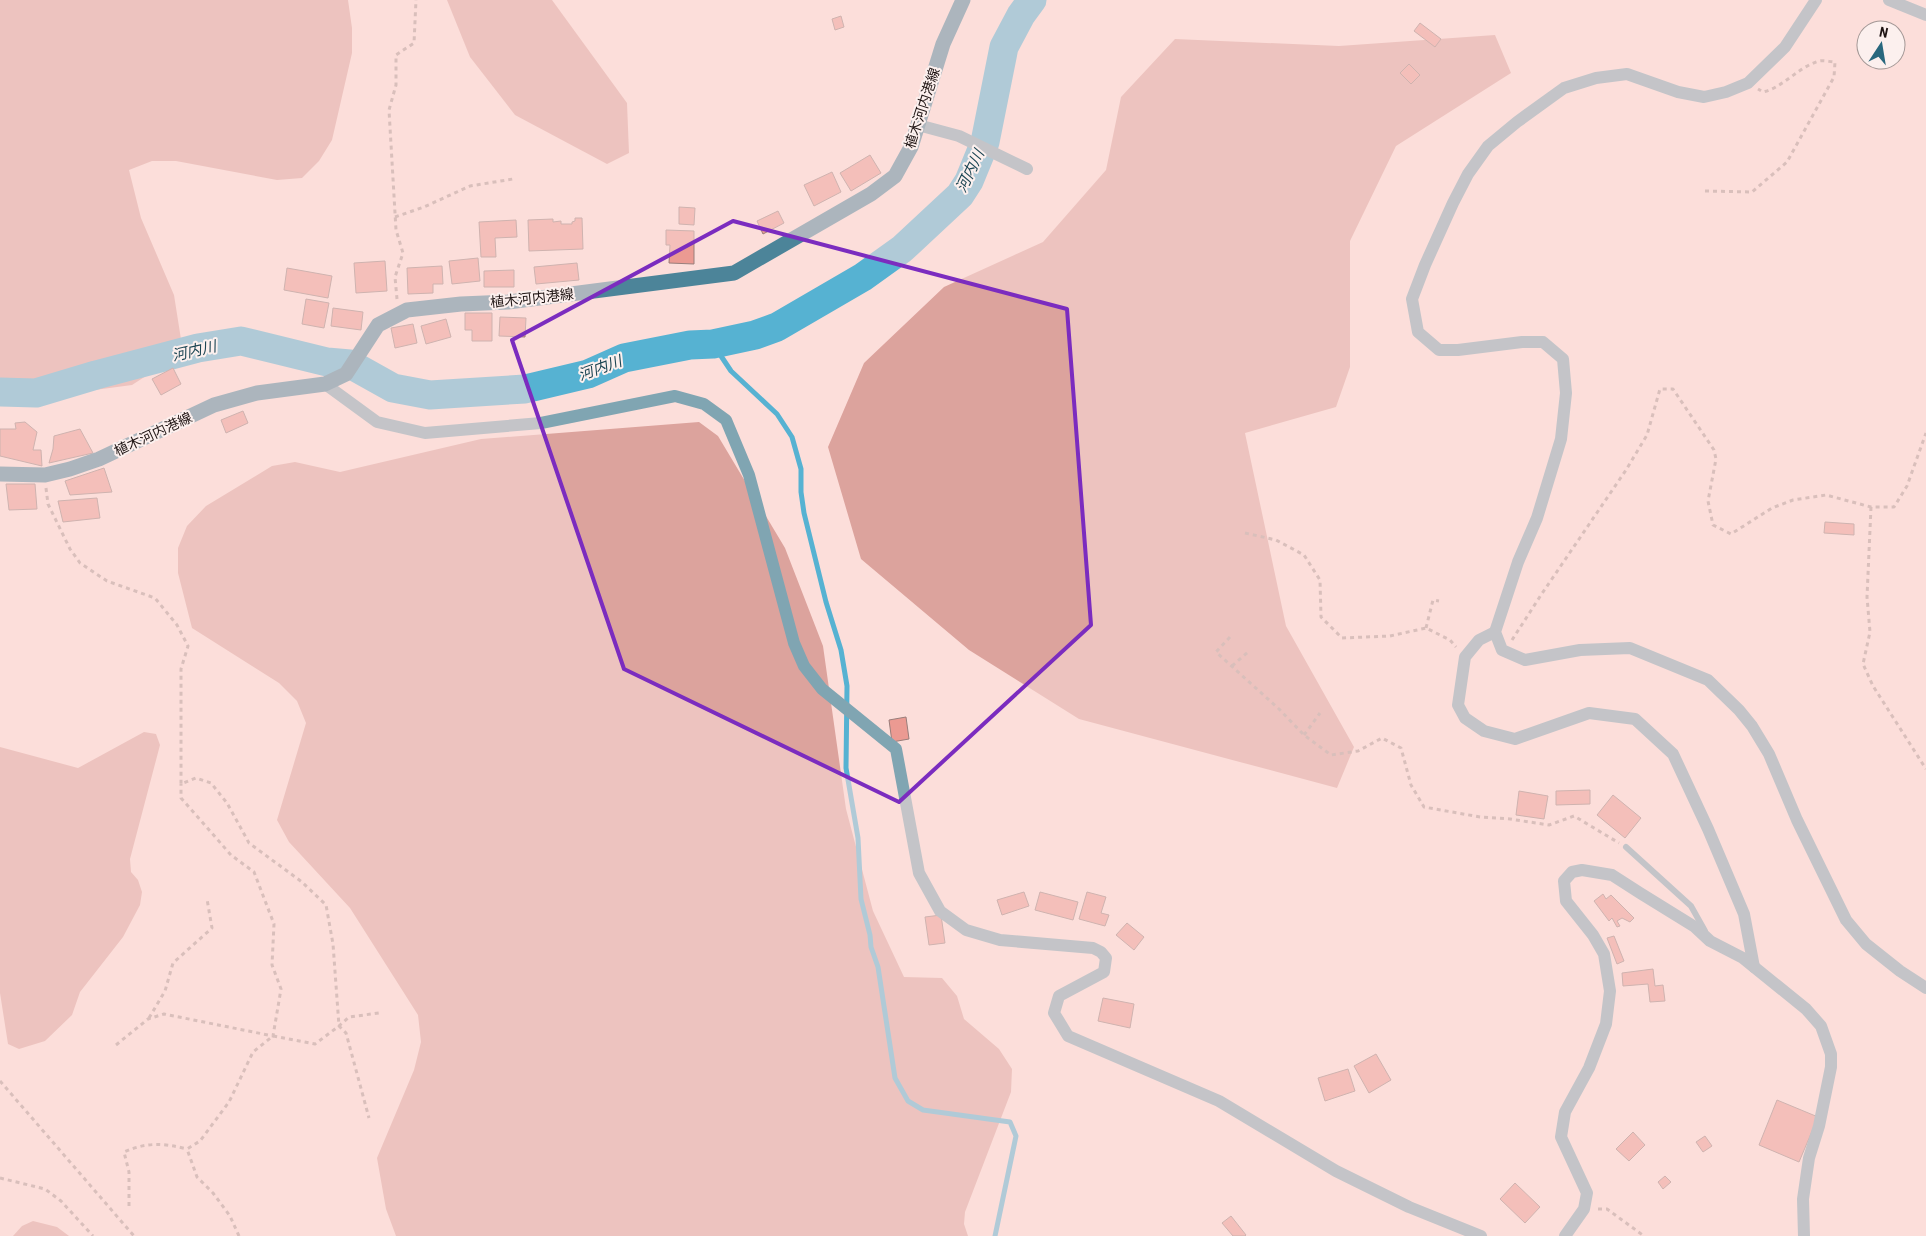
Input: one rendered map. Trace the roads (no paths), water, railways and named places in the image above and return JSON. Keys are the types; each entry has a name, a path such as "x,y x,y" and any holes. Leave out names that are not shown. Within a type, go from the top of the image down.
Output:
{"main road":[{"name":"植木河内港線","path":"0,474 45,475 99,459 214,405 257,393 325,384 346,374 378,325 407,310 508,302 734,273 871,194 895,176 911,147 943,44 963,0"}],"street":[{"path":"1816,0 1786,47 1748,83 1726,92 1704,97 1678,92 1627,74 1596,78 1564,88 1517,122 1488,146 1468,174 1425,265 1412,299 1418,332 1439,350 1458,350 1522,342 1543,342 1563,359 1566,393 1561,440 1537,518 1518,562 1495,632 1502,650 1525,660 1580,650 1630,648 1708,680 1739,710 1752,726 1769,754 1797,820 1846,920 1866,944 1900,971 1926,988"},
{"path":"1889,0 1926,15"},
{"path":"918,125 958,136 1027,169"},
{"path":"325,384 377,422 425,433 541,423 675,396 704,404 726,420 749,475 794,642 804,666 822,689 896,749 919,873 940,911 966,930 1000,940 1093,948 1101,952 1106,958 1104,972 1059,996 1054,1013 1068,1036 1218,1101 1336,1171 1409,1207 1481,1236"},
{"path":"1495,632 1479,640 1465,657 1458,705 1466,718 1484,731 1515,739 1590,713 1635,719 1673,754 1708,829 1744,914 1754,967"},
{"path":"1565,1236 1584,1209 1587,1194 1561,1137 1565,1112 1590,1068 1606,1024 1610,991 1604,954 1593,936 1566,901 1564,881 1572,872 1577,871 1612,875 1695,927 1710,941 1744,958 1811,1015 1821,1026 1831,1054 1831,1067 1819,1126 1808,1166 1803,1199 1804,1236"}],"lane":[{"path":"1626,847 1691,906 1710,941"}],"waterway":[{"name":"河内川","path":"0,392 36,393 198,348 241,341 327,362 350,364 393,388 430,395 525,389 588,374 624,358 690,345 713,344 755,335 777,327 863,277 902,249 960,195 969,181 985,142 1004,47 1021,15 1032,0"},
{"path":"713,344 731,371 777,414 792,437 801,469 801,492 804,513 826,602 841,650 847,686 846,768 858,838 861,899 871,947 878,967 895,1078 908,1101 923,1110 1010,1122 1016,1136 995,1236"}]}
